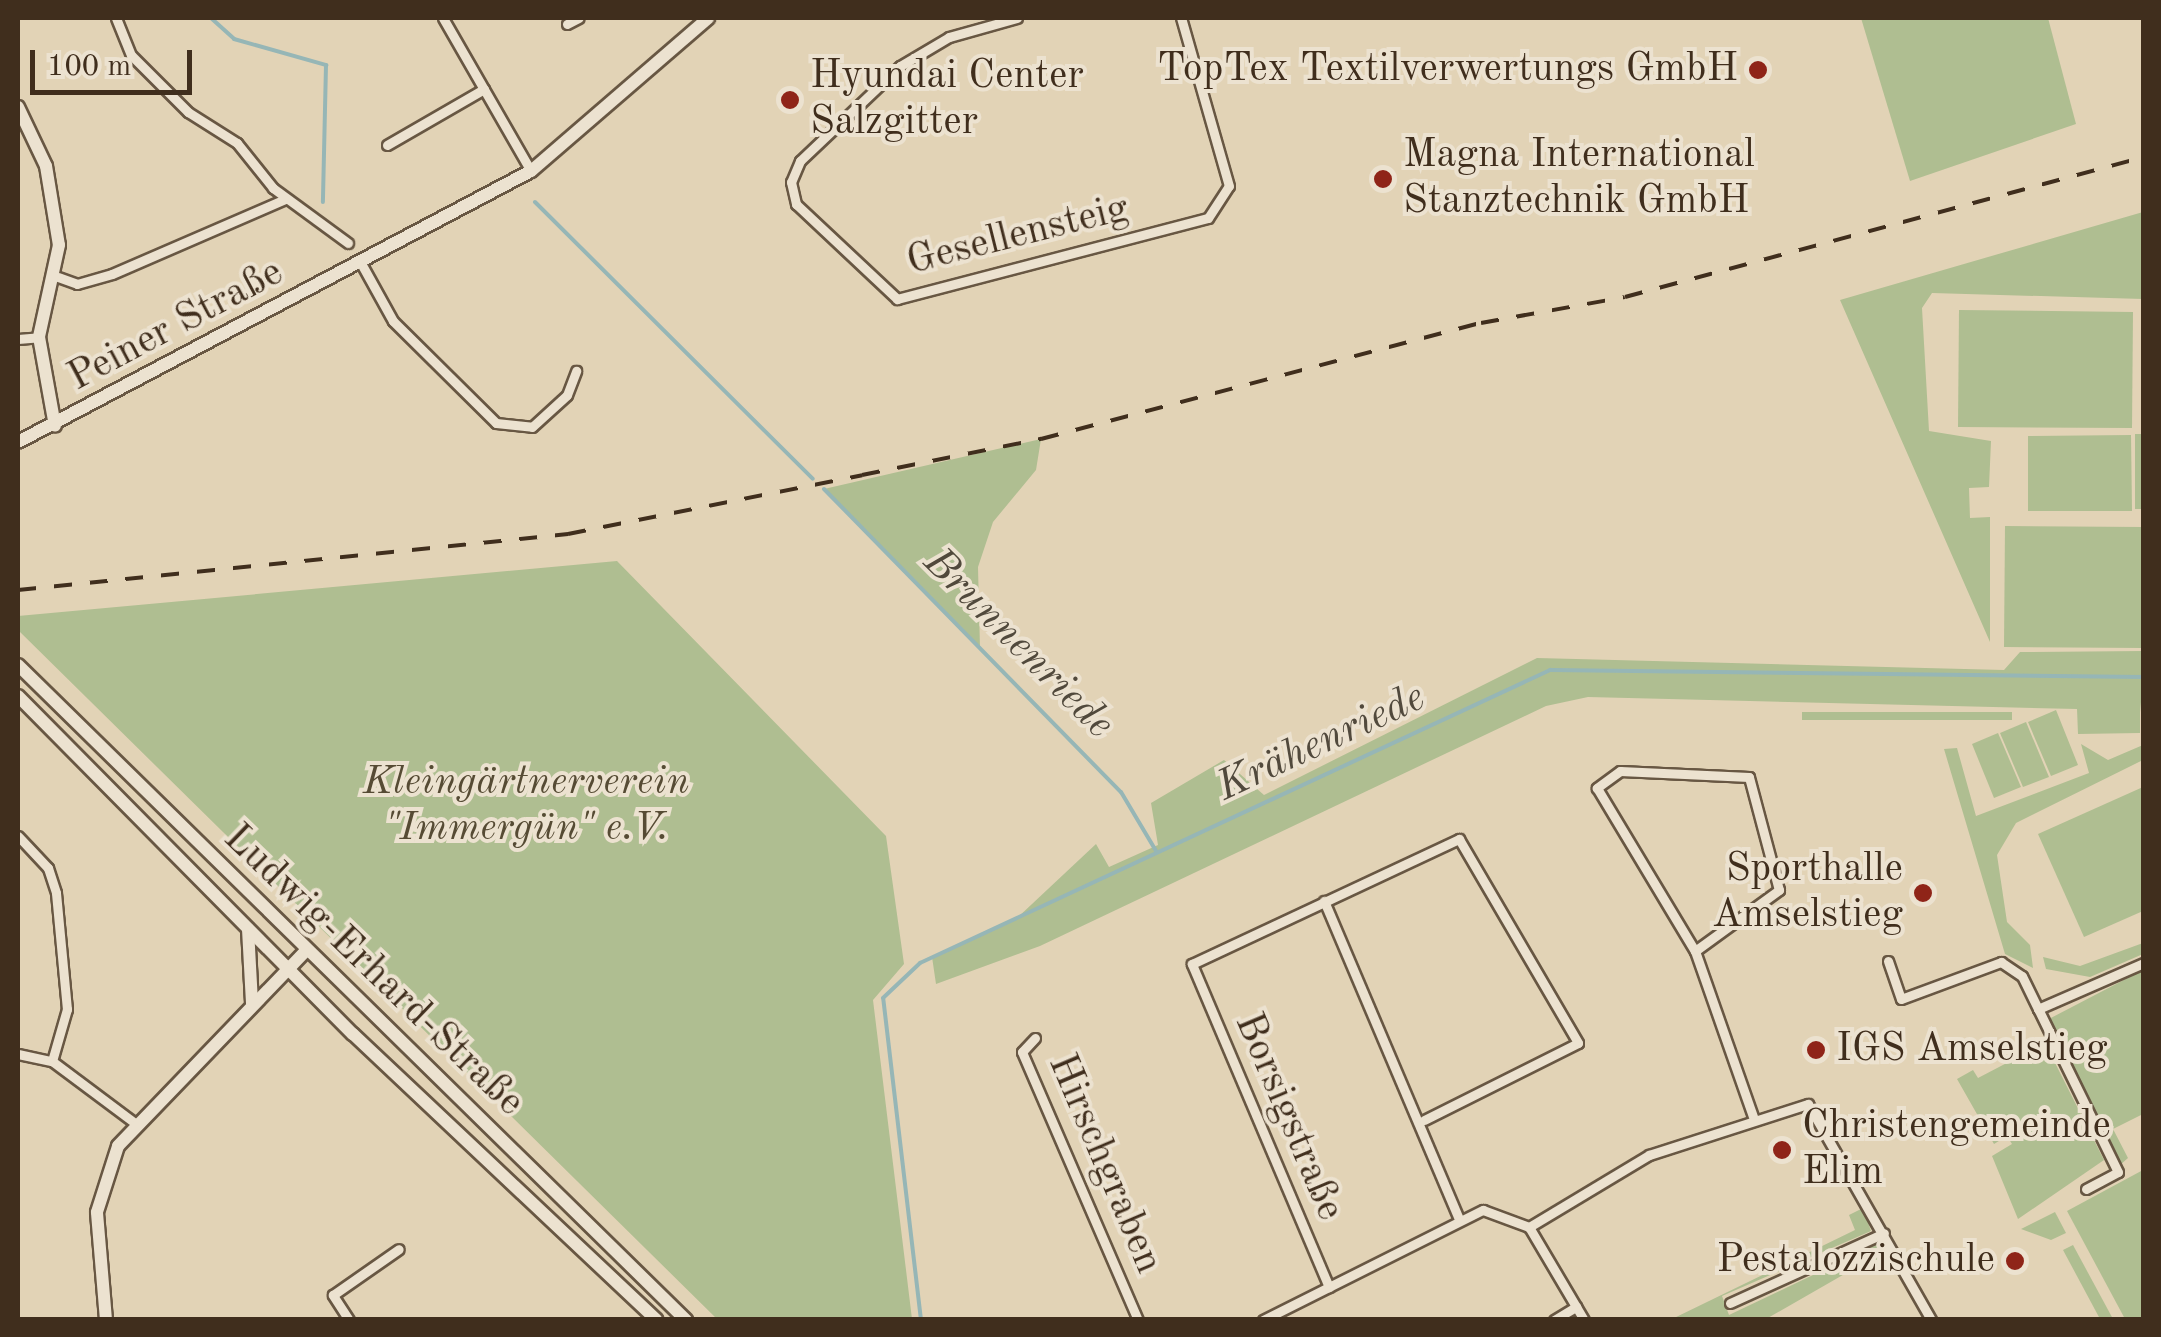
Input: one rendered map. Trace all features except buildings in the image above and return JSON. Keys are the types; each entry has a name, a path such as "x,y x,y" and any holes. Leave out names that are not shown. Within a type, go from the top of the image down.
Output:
{"main road":[{"name":"Peiner Straße","path":"18,442 362,266 531,171 708,18"},
{"path":"18,107 46,166 58,277 39,338 55,426"},
{"name":"Ludwig-Erhard-Straße","path":"18,665 306,952 686,1320"},
{"name":"Ludwig-Erhard-Straße","path":"18,696 248,928 656,1320"},
{"path":"248,928 252,1004"},
{"path":"106,1320 98,1212 109,1162 134,1124 306,952"}],"street":[{"path":"116,18 138,64 236,143 286,199 348,243"},
{"path":"444,18 531,171"},
{"path":"567,24 579,18"},
{"name":"Gesellensteig","path":"1017,18 950,37 900,66 800,162 790,182 796,204 897,299 1208,218 1229,186 1181,18"},
{"path":"387,145 484,89"},
{"path":"58,277 78,284 141,264 286,199"},
{"path":"362,266 393,320 496,423 532,427 567,395 576,371"},
{"path":"18,338 39,338"},
{"path":"1694,952 1780,890 1749,777 1626,770 1597,788 1694,952 1753,1117"},
{"path":"18,836 48,868 56,893 67,1009 52,1060"},
{"path":"1424,1120 1578,1044 1459,839 1324,901 1424,1120 1458,1218"},
{"name":"Borsigstraße","path":"1324,901 1197,960 1192,971 1329,1287"},
{"path":"1888,961 1902,999 2001,962 2022,976 2118,1172 2086,1189"},
{"path":"2038,1010 2144,963"},
{"name":"Hirschgraben","path":"1035,1038 1022,1052 1138,1320"},
{"path":"18,1054 52,1060 134,1124"},
{"path":"1529,1228 1648,1155 1796,1102 1818,1110 1930,1320"},
{"path":"1263,1320 1458,1218 1496,1211 1529,1228 1584,1320"},
{"path":"1730,1303 1884,1233"},
{"path":"349,1320 333,1295 398,1249"},
{"path":"1554,1320 1576,1306"}],"green space":[{"path":"1861,18 2048,18 2076,124 1910,181"},
{"path":"2143,212 2143,299 1932,293 1922,308 1929,431 1991,441 1989,487 1969,488 1970,518 1990,517 1990,642 1840,300"},
{"path":"1959,310 2133,312 2132,428 1958,427"},
{"path":"2135,434 2143,434 2143,509 2135,509"},
{"path":"2131,435 2132,511 2028,511 2028,436"},
{"path":"1041,439 1036,470 993,522 978,567 980,648 824,489"},
{"path":"2005,526 2143,527 2143,648 2004,647"},
{"name":"Kleingärtnerverein \"Immergün\" e.V.","path":"617,561 886,836 904,964 873,1000 912,1319 717,1319 18,630 18,616"},
{"path":"2143,651 2143,733 2140,702 2140,733 2078,734 2077,709 1588,697 1546,706 1040,946 936,984 932,957 1016,919 1096,844 1109,867 1158,845 1151,803 1224,760 1264,795 1537,658 2004,670 2020,652"},
{"path":"2056,710 2078,765 2051,776 2028,722"},
{"path":"1802,712 2012,712 2012,720 1802,720"},
{"path":"2026,722 2049,777 2023,787 2000,733"},
{"path":"1998,733 2021,787 1994,798 1972,744"},
{"path":"2081,744 2108,760 2143,745 2143,760 2016,823 1997,855 2007,922 2030,945 2033,968 2005,954 1944,749 1957,748 1976,816 2089,773"},
{"path":"2143,787 2143,911 2084,937 2038,834"},
{"path":"2143,943 2143,954 2090,977 2046,969 2043,957 2080,966"},
{"path":"2143,970 2143,1114 2113,1129 2128,1158 2120,1165 2047,1020"},
{"path":"2045,1043 2104,1160 2018,1219 1992,1156 2012,1144 2007,1136 1994,1144 1957,1079 1973,1070 1978,1078"},
{"path":"2143,1170 2143,1319 2125,1319 2067,1211"},
{"path":"1863,1208 1871,1231 1722,1296 1729,1315 1878,1244 1894,1266 1877,1274 1869,1260 1766,1319 1670,1320 1855,1230 1849,1215"},
{"path":"2055,1212 2066,1233 2051,1240 2021,1229"},
{"path":"2073,1245 2113,1319 2100,1319 2063,1250"}],"waterway":[{"name":"Brunnenriede","path":"211,18 234,39 326,65 323,202"},
{"name":"Brunnenriede","path":"535,202 813,479"},
{"name":"Brunnenriede","path":"824,489 1121,792 1156,851"},
{"name":"Krähenriede","path":"921,1320 883,998 920,963 1550,670 2144,677"}],"railway":[{"path":"18,590 568,534 1041,439 1481,323 1625,297 2144,157"}],"place":[{"name":"TopTex Textilverwertungs GmbH","path":"1758,70"},
{"name":"Hyundai Center Salzgitter","path":"790,100"},
{"name":"Magna International Stanztechnik GmbH","path":"1383,179"},
{"name":"Sporthalle Amselstieg","path":"1923,893"},
{"name":"IGS Amselstieg","path":"1816,1050"},
{"name":"Christengemeinde Elim","path":"1782,1150"},
{"name":"Pestalozzischule","path":"2015,1261"}]}
